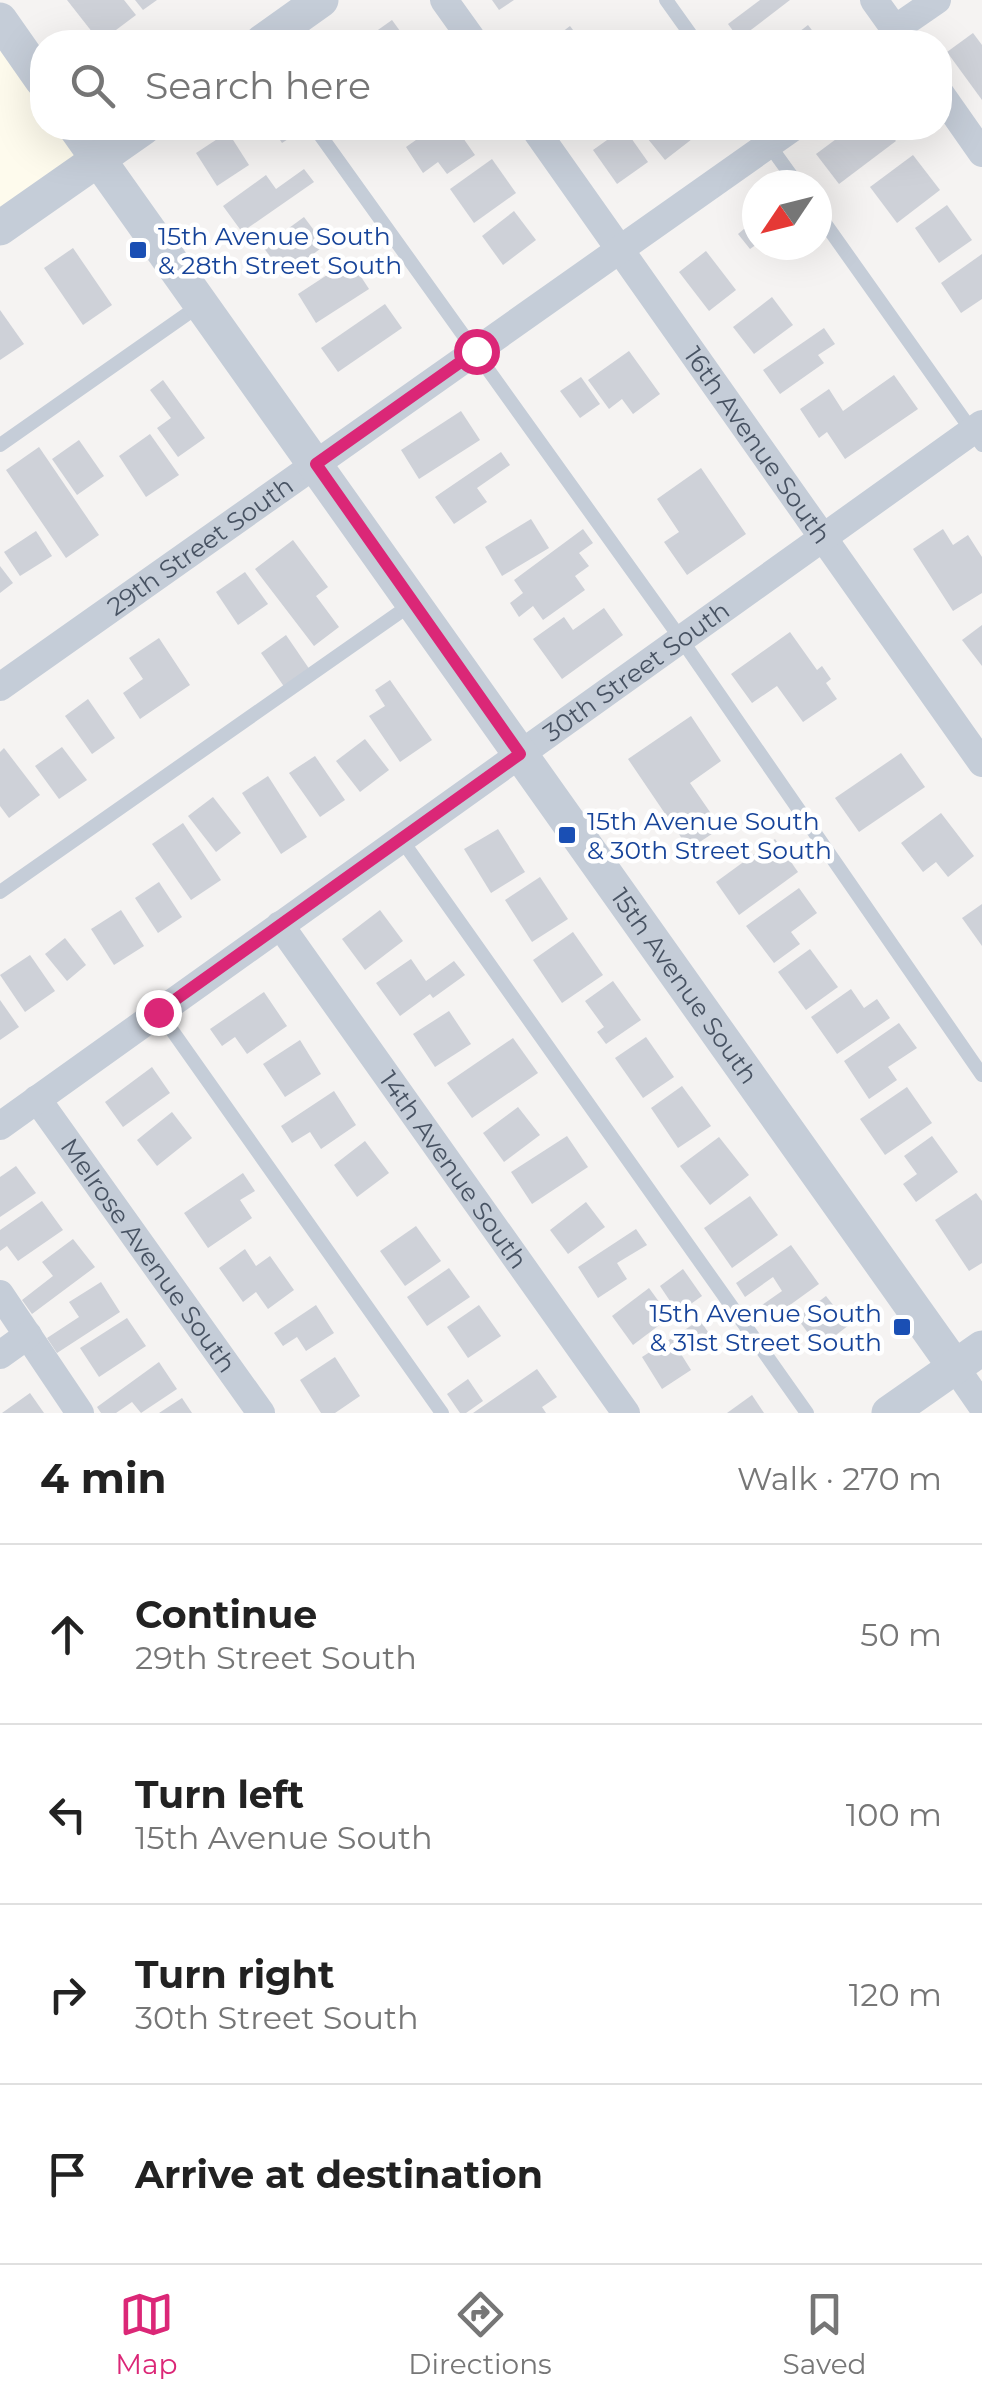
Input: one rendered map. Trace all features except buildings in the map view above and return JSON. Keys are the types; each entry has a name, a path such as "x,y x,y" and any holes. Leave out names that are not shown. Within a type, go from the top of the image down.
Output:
{"street":[{"path":"279,30 321,0"},
{"path":"444,0 465,30"},
{"path":"874,0 896,30"},
{"path":"906,30 937,0"},
{"path":"0,20 30,63"},
{"path":"952,109 982,153"},
{"name":"15th Avenue South","path":"85,140 520,754 968,1357 982,1406"},
{"path":"0,228 126,140"},
{"name":"16th Avenue South","path":"543,140 982,763"},
{"name":"29th Street South","path":"0,687 620,249 763,140"},
{"name":"30th Street South","path":"0,1126 823,538 979,433"},
{"name":"14th Avenue South","path":"280,926 626,1413"},
{"name":"Melrose Avenue South","path":"38,1099 260,1413"},
{"path":"0,1294 80,1413"},
{"path":"0,1355 28,1335"},
{"path":"889,1413 968,1357"}],"lane":[{"path":"666,0 687,30"},
{"path":"324,140 681,639 982,1075"},
{"path":"776,140 790,170"},
{"path":"832,232 979,433"},
{"path":"0,446 202,304"},
{"path":"0,892 414,602"},
{"path":"402,839 807,1413"},
{"path":"158,1012 442,1413"}],"shaded area":[{"path":"0,45 30,88 30,140 68,140 80,157 0,213"}],"place":[{"name":"15th Avenue South & 28th Street South","path":"138,250"},
{"name":"15th Avenue South & 30th Street South","path":"567,835"},
{"name":"15th Avenue South & 31st Street South","path":"902,1327"}],"route":[{"path":"158,1012 520,754 316,464 476,351"}]}
